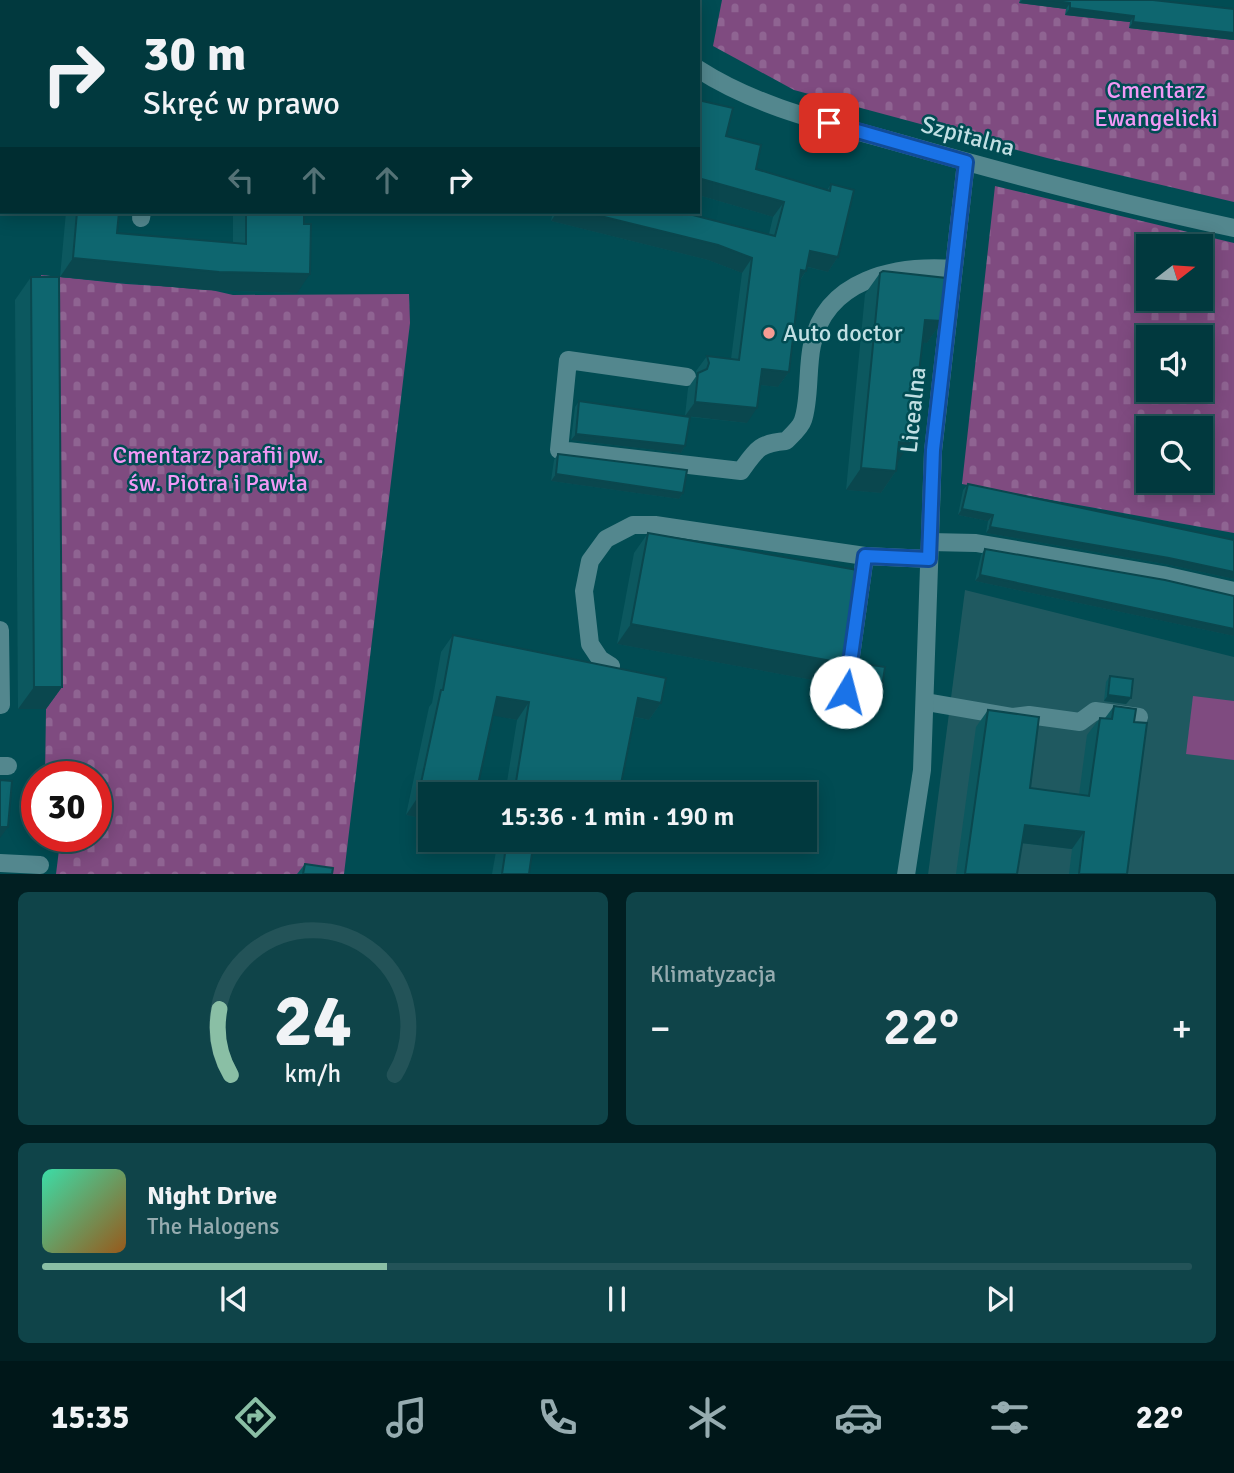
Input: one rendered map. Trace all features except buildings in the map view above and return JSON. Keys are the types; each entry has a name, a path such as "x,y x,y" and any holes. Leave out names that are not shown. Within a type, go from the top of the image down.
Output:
{"street":[{"name":"Szpitalna","path":"700,70 757,100 804,116 966,162 1234,228"},
{"name":"Licealna","path":"906,874 922,770 933,450 966,162"},
{"path":"687,377 568,360 559,450 741,471 757,449 769,442 786,441 803,422 812,343 826,312 843,294 867,279 893,271 953,269"},
{"path":"611,666 600,659 590,644 584,591 590,561 606,539 632,525 655,525 865,556 929,551 976,543 1163,575 1234,591"},
{"path":"846,692 865,556"},
{"path":"0,630 1,705"},
{"path":"926,702 1013,717 1029,715 1080,722 1095,711 1139,717"},
{"path":"0,863 40,865"}],"shaded area":[{"path":"965,590 1234,657 1234,874 928,874"}],"green space":[{"name":"Cmentarz Ewangelicki","path":"722,0 1027,0 1234,40 1234,202 1047,158 794,90 713,46"},
{"path":"995,186 1196,234 1136,234 1136,312 1213,312 1213,238 1234,243 1234,533 962,484"},
{"name":"Cmentarz parafii pw. św. Piotra i Pawła","path":"41,275 207,289 233,295 409,294 410,323 344,874 56,874 59,852 112,852 112,761 45,761"},
{"path":"1193,696 1234,701 1234,760 1186,754"}],"place":[{"name":"Auto doctor","path":"769,333"}],"route":[{"path":"829,123 966,162 933,450 929,559 865,556 846,692"}]}
